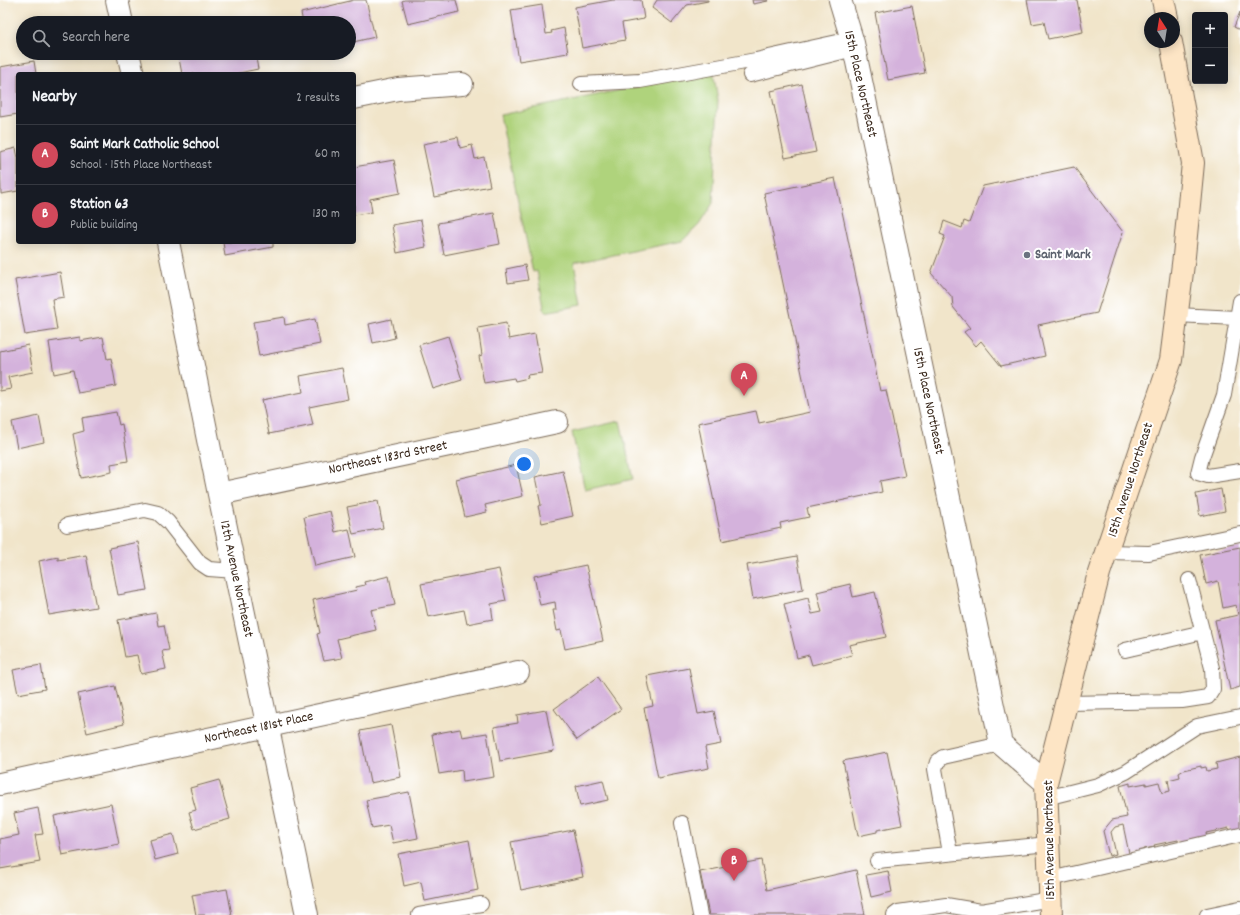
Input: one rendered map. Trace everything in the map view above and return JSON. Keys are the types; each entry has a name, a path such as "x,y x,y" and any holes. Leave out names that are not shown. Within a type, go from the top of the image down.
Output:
{"main road":[{"path":"1163,0 1166,12"},
{"name":"15th Avenue Northeast","path":"1051,898 1046,790 1066,703 1100,573 1171,360 1184,256 1193,163 1172,48"}],"street":[{"path":"117,0 120,16"},
{"name":"15th Place Northeast","path":"840,0 852,44 1001,744"},
{"path":"130,60 133,72"},
{"path":"356,98 398,89 462,84"},
{"name":"12th Avenue Northeast","path":"168,244 307,915"},
{"name":"Northeast 183rd Street","path":"219,494 557,422"},
{"name":"Northeast 181st Place","path":"0,784 518,672"},
{"path":"1001,744 1046,790"}],"lane":[{"path":"750,75 852,44"},
{"path":"581,84 640,81 852,44"},
{"path":"1240,302 1236,318 1224,395 1202,457 1198,473 1208,476 1240,471"},
{"path":"1177,315 1236,318"},
{"path":"67,525 145,510 158,513 168,522 200,563 209,569 235,571"},
{"path":"1107,552 1149,553 1240,534"},
{"path":"1066,703 1182,701 1208,697 1214,689 1212,668 1190,580"},
{"path":"1125,650 1203,632"},
{"path":"1046,790 1098,785 1126,772 1197,726 1240,717"},
{"path":"950,853 935,769 937,762 943,757 1001,744"},
{"path":"682,823 700,915"},
{"path":"894,915 898,912 946,905 982,913 1002,911 1051,898 1240,835"},
{"path":"877,861 1048,844"},
{"path":"419,915 481,904"},
{"path":"1207,915 1240,908"}],"green space":[{"path":"713,71 718,100 713,203 699,225 682,241 574,263 582,305 545,312 537,271 533,272 500,115"},
{"path":"620,421 633,479 585,490 572,432"}],"building":[{"path":"354,0 366,0 375,37 356,41 356,16 302,16 301,13"},
{"path":"456,0 459,12 408,24 402,1"},
{"path":"613,0 641,0 644,19 622,23 625,40 582,48 575,7"},
{"path":"657,0 708,1 687,5 672,23 652,8"},
{"path":"752,0 768,0 768,1 753,4"},
{"path":"1027,0 1077,0 1083,32 1048,39 1044,22 1032,24"},
{"path":"542,5 546,34 552,33 551,31 564,28 568,53 519,61 511,10"},
{"path":"912,6 925,73 888,80 875,13"},
{"path":"1240,12 1240,30 1234,27"},
{"path":"179,60 256,60 258,69 244,72 182,72"},
{"path":"34,61 36,72 16,72 16,114 0,117 0,67"},
{"path":"802,84 816,152 785,158 771,91"},
{"path":"458,137 460,148 472,145 475,159 484,157 490,186 434,197 423,144"},
{"path":"16,148 16,191 1,194 0,152"},
{"path":"394,160 400,193 370,199 372,212 356,215 356,167"},
{"name":"Saint Mark","path":"1074,167 1123,232 1097,313 1038,325 1045,356 1001,366 981,341 976,346 964,332 970,328 953,307 952,297 931,273 945,236 940,234 944,221 962,228 964,221 969,223 983,186"},
{"path":"835,178 880,391 886,390 905,476 880,481 882,492 807,508 809,517 780,523 781,528 722,541 698,423 756,411 759,423 810,412 764,193"},
{"path":"494,213 500,244 444,255 438,223"},
{"path":"421,220 426,247 397,253 392,225"},
{"path":"223,244 273,244 273,247 225,256"},
{"path":"525,265 528,280 508,283 506,269"},
{"path":"60,272 64,297 52,299 57,330 25,335 15,280"},
{"path":"284,317 285,325 315,319 320,344 259,356 253,322"},
{"path":"391,319 395,338 373,343 369,324"},
{"path":"506,323 509,339 535,334 542,373 527,375 528,378 515,381 514,378 484,383 479,356 482,355 478,328"},
{"path":"448,336 462,380 433,389 419,345"},
{"path":"80,337 80,341 103,337 107,359 111,358 116,386 78,393 73,370 54,374 49,342"},
{"path":"28,345 33,372 8,377 11,389 0,391 0,351"},
{"path":"342,368 348,399 309,407 313,425 269,434 262,400 303,392 300,376"},
{"path":"116,412 119,425 122,424 128,461 111,464 112,472 81,478 73,434 84,431 82,418"},
{"path":"39,416 44,442 17,448 12,422"},
{"path":"516,465 523,496 485,505 487,512 465,517 456,479"},
{"path":"563,471 573,516 542,523 538,506 541,505 535,477"},
{"path":"1221,489 1225,511 1200,516 1196,494"},
{"path":"378,501 383,528 353,534 347,507"},
{"path":"330,511 335,532 349,529 355,557 315,566 304,517"},
{"path":"138,542 147,590 118,595 109,548"},
{"path":"1240,547 1240,687 1230,690 1215,620 1238,615 1236,605 1223,608 1218,581 1206,584 1200,555"},
{"path":"86,555 96,607 49,615 39,561 58,557 58,560"},
{"path":"797,556 803,589 753,599 747,565"},
{"path":"586,565 603,641 565,649 561,630 557,631 553,610 556,610 555,602 540,605 534,576"},
{"path":"499,569 506,601 491,604 493,619 467,624 464,610 428,617 421,584"},
{"path":"389,576 395,605 371,610 376,630 337,639 342,658 324,661 317,634 320,633 313,600 357,590 356,587 365,585 364,582"},
{"path":"850,584 853,597 875,592 886,637 849,645 852,655 812,665 809,655 797,658 784,604 808,598 812,614 822,612 817,592"},
{"path":"156,613 158,626 164,625 169,650 162,651 166,669 141,674 137,655 125,657 118,620"},
{"path":"41,665 45,689 18,694 13,670"},
{"path":"689,668 698,714 714,711 721,744 705,747 709,768 658,778 644,708 653,706 647,676"},
{"path":"598,677 621,709 577,740 554,709"},
{"path":"115,686 124,724 87,733 78,694"},
{"path":"546,710 554,751 500,761 494,727 518,723 517,715"},
{"path":"391,725 401,777 370,783 360,731"},
{"path":"460,729 462,737 487,733 494,777 463,782 462,770 439,774 432,734"},
{"path":"887,752 902,825 877,830 877,832 858,836 843,761"},
{"path":"1240,757 1240,832 1230,832 1229,828 1206,833 1207,837 1179,844 1178,840 1154,845 1155,847 1144,849 1145,852 1130,858 1123,825 1115,827 1111,832 1116,854 1109,856 1103,831 1112,820 1127,817 1120,786 1130,783 1130,786 1159,782 1162,793 1170,791 1168,780 1180,777 1179,773 1184,770 1201,766 1201,768 1206,767 1207,771 1217,769 1216,763"},
{"path":"219,780 230,819 194,829 189,812 196,810 190,788"},
{"path":"603,780 608,800 580,806 576,786"},
{"path":"409,792 418,838 393,843 389,825 372,828 366,800"},
{"path":"111,804 119,844 62,855 54,816"},
{"path":"38,808 43,834 35,835 40,862 0,869 0,839 19,835 14,813"},
{"path":"573,830 583,877 521,890 511,842"},
{"path":"173,834 178,854 155,860 150,840"},
{"path":"469,840 478,890 425,901 421,882 404,886 398,854"},
{"path":"761,860 767,890 856,870 865,915 709,915 700,872"},
{"path":"888,871 892,892 871,897 866,875"},
{"path":"227,889 232,915 196,915 192,895"}],"place":[{"name":"Saint Mark","path":"1027,255"},
{"name":"Saint Mark Catholic School","path":"744,396"},
{"name":"Station 63","path":"734,881"}]}
